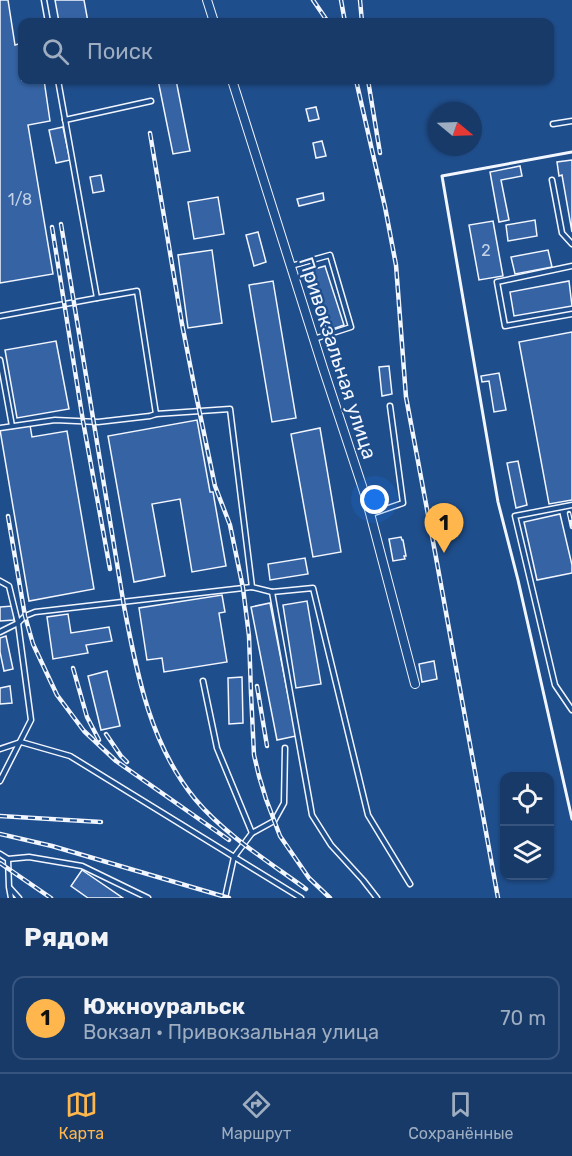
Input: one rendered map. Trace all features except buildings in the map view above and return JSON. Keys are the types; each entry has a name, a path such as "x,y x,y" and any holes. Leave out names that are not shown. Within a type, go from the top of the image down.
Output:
{"street":[{"path":"207,0 213,18"},
{"name":"Привокзальная улица","path":"233,84 370,514 415,684"}],"lane":[{"path":"44,0 47,18"},
{"path":"59,84 97,298"},
{"path":"65,120 151,101"},
{"path":"554,124 572,121"},
{"path":"552,180 562,233 572,244"},
{"path":"291,266 330,255 351,327 314,339"},
{"path":"572,266 497,282 505,326 572,314"},
{"path":"0,316 137,291 156,414"},
{"path":"0,360 12,426"},
{"path":"370,514 403,503 390,406"},
{"path":"0,428 55,420 98,422 150,417 156,414 230,409 252,587"},
{"path":"572,505 516,516 555,685 572,710"},
{"path":"0,581 9,586 18,623 31,720 0,781"},
{"path":"0,632 35,612 252,587 272,592 313,588 368,815 410,884"},
{"path":"272,592 312,816 331,844 377,898"},
{"path":"203,681 217,748 252,833"},
{"path":"0,749 21,742 70,756 301,898"},
{"path":"225,898 234,857 252,833 274,821 284,803 285,748"},
{"path":"0,854 8,859 29,857 82,866 148,898"},
{"path":"8,859 11,898"},
{"path":"9,887 19,898"}],"railway":[{"path":"313,0 325,18"},
{"path":"341,0 344,18"},
{"path":"360,0 362,18"},
{"path":"357,84 396,265 406,397 498,898"},
{"path":"369,84 380,153"},
{"path":"150,133 195,390 215,486 230,525 243,588 249,636 254,755 266,799 280,836 309,878 330,898"},
{"path":"61,224 124,606 140,682 156,732 180,778 207,812 248,847 306,889"},
{"path":"52,227 83,421 110,569"},
{"path":"569,513 572,527"},
{"path":"8,516 25,616 33,644 57,695 84,731 116,761 229,840"},
{"path":"73,668 87,717 99,740"},
{"path":"257,686 267,746"},
{"path":"106,734 127,762"},
{"path":"0,816 101,822"},
{"path":"0,834 52,846 229,898"},
{"path":"0,863 51,898"}],"wall":[{"path":"572,152 442,176 498,502 572,819"}],"place":[{"name":"Южноуральск","path":"444,553"}]}
